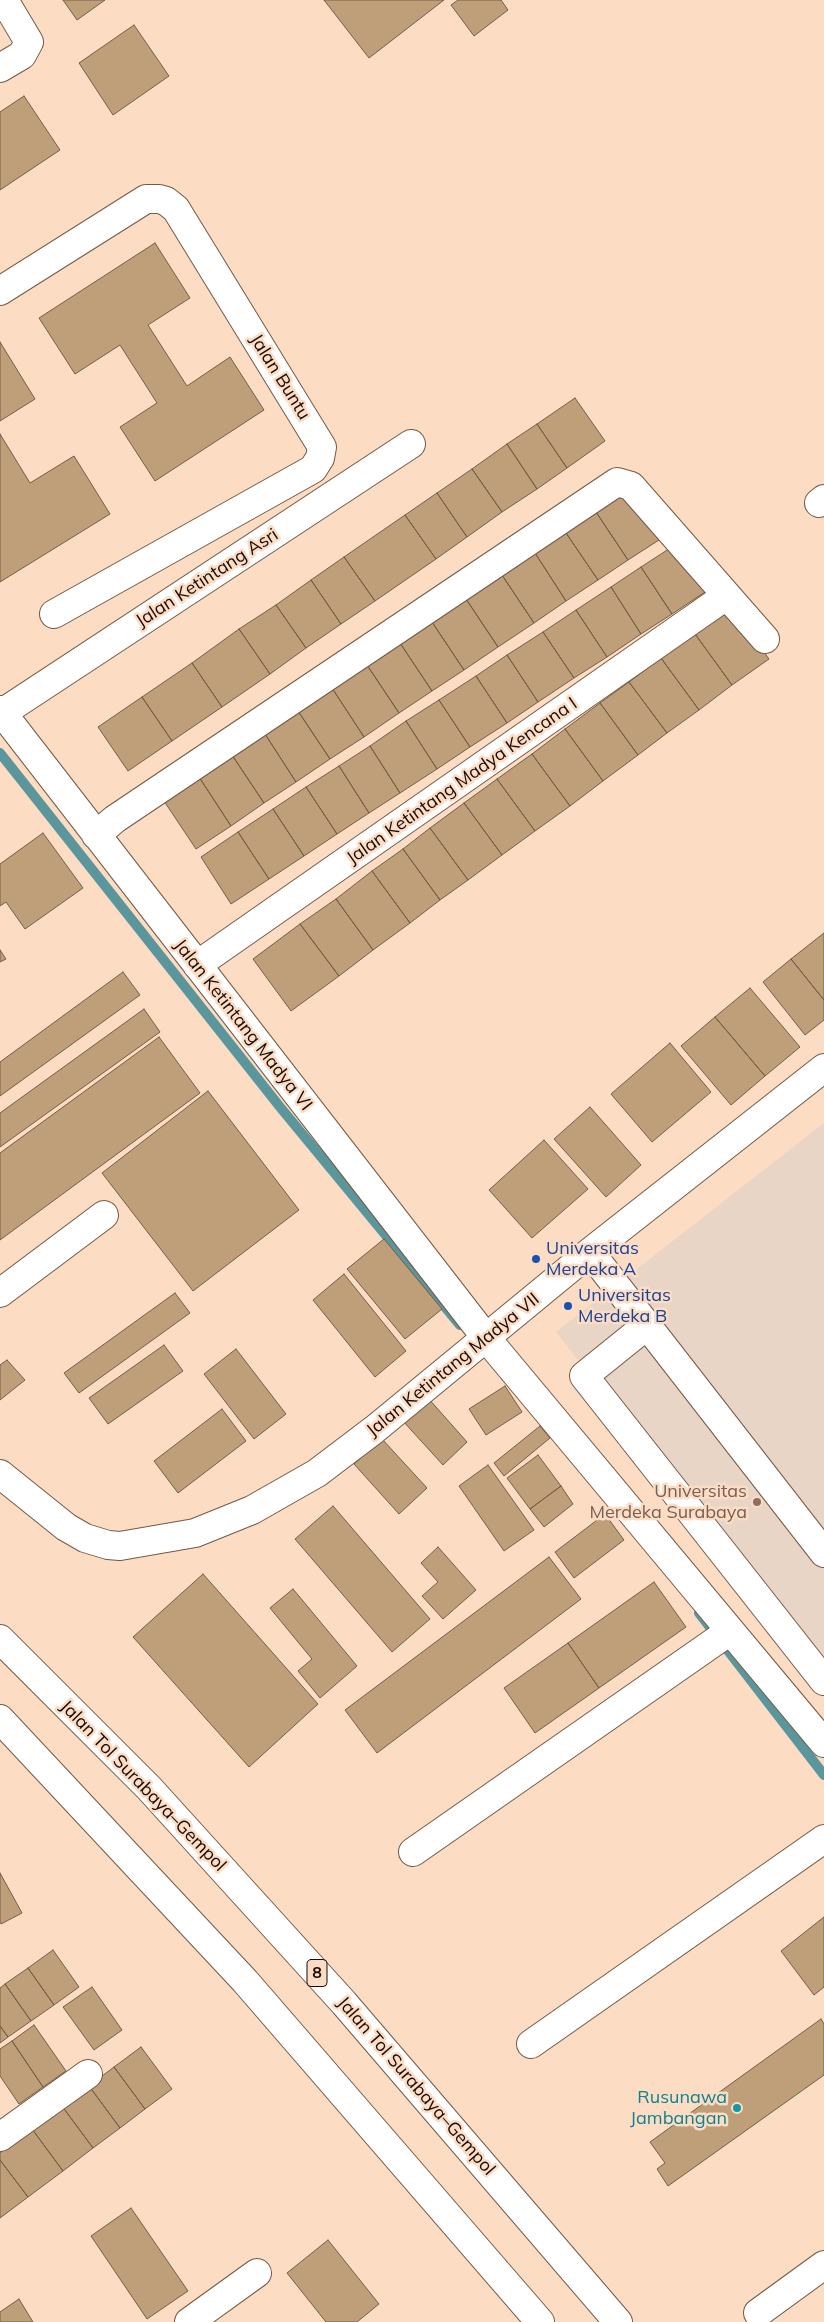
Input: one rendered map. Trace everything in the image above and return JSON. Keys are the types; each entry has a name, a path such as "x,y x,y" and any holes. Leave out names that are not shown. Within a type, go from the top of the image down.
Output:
{"main road":[{"path":"0,68 22,55 29,42 4,0"},
{"name":"Jalan Buntu","path":"0,291 146,199 159,199 166,202 176,209 322,447 320,458 313,469 54,614"},
{"name":"Jalan Ketintang Asri","path":"1,712 411,444"},
{"path":"96,834 115,819 618,482 630,486 765,639"},
{"name":"Jalan Ketintang Madya Kencana I","path":"197,965 726,596"},
{"name":"Jalan Ketintang Madya VI","path":"1,712 484,1341 717,1640 824,1744"},
{"name":"Jalan Ketintang Madya VII","path":"0,1474 66,1527 96,1542 120,1546 195,1533 252,1510 317,1474 484,1341 590,1252 824,1068"},
{"path":"0,1293 104,1215"},
{"path":"590,1252 824,1553"},
{"path":"646,1326 584,1376 822,1674"},
{"name":"Jalan Tol Surabaya–Gempol","path":"0,1638 149,1788 344,2003 618,2322"},
{"path":"413,1852 717,1640"},
{"path":"0,1719 246,1981 540,2322"},
{"path":"531,2044 824,1839"},
{"path":"0,2137 88,2074"},
{"path":"758,2313 824,2265"},
{"path":"189,2322 257,2272"}],"shaded area":[{"name":"Universitas Merdeka Surabaya","path":"824,1123 824,1673 556,1332"}],"building":[{"path":"63,0 105,0 77,20"},
{"path":"324,0 444,0 369,58"},
{"path":"458,0 501,0 508,10 474,36 451,5"},
{"path":"134,25 169,76 113,115 79,63"},
{"path":"24,96 60,150 0,190 0,112"},
{"path":"155,243 190,298 148,325 187,386 230,357 264,410 155,481 120,427 157,403 120,345 75,374 39,318"},
{"path":"0,342 35,399 0,421"},
{"path":"575,398 605,441 567,468 537,424"},
{"path":"537,424 567,468 537,489 507,444"},
{"path":"0,434 30,483 74,456 110,514 0,582"},
{"path":"507,444 537,489 502,512 472,469"},
{"path":"472,469 502,512 467,537 437,493"},
{"path":"627,491 659,540 628,560 596,512"},
{"path":"437,493 467,537 436,559 405,515"},
{"path":"596,512 628,560 598,580 566,533"},
{"path":"405,515 436,559 375,601 344,557"},
{"path":"566,533 598,580 566,601 535,553"},
{"path":"678,543 708,590 672,614 641,567"},
{"path":"535,553 566,601 534,623 502,575"},
{"path":"344,557 375,601 341,624 311,580"},
{"path":"641,567 672,614 641,634 611,587"},
{"path":"502,575 534,623 498,647 466,599"},
{"path":"311,580 341,624 306,648 276,605"},
{"path":"611,587 641,634 607,657 576,610"},
{"path":"466,599 498,647 464,670 432,622"},
{"path":"276,605 306,648 270,674 239,629"},
{"path":"731,607 769,659 732,685 695,634"},
{"path":"576,610 607,657 574,678 543,632"},
{"path":"432,622 464,670 432,691 400,643"},
{"path":"239,629 270,674 222,707 192,663"},
{"path":"543,632 574,678 538,702 507,655"},
{"path":"695,634 732,685 699,710 661,658"},
{"path":"400,643 432,691 399,713 367,665"},
{"path":"507,655 538,702 507,723 476,676"},
{"path":"661,658 699,710 667,733 629,682"},
{"path":"192,663 222,707 172,741 142,697"},
{"path":"367,665 399,713 364,737 332,688"},
{"path":"476,676 507,723 470,747 439,700"},
{"path":"629,682 667,733 638,755 600,703"},
{"path":"332,688 364,737 330,759 298,711"},
{"path":"142,697 172,741 128,771 98,727"},
{"path":"439,700 470,747 437,769 406,721"},
{"path":"600,703 638,755 603,781 565,729"},
{"path":"298,711 330,759 296,782 265,734"},
{"path":"406,721 437,769 400,793 370,746"},
{"path":"565,729 603,781 570,806 532,754"},
{"path":"265,734 296,782 264,803 232,755"},
{"path":"370,746 400,793 369,813 339,766"},
{"path":"532,754 570,806 535,831 497,779"},
{"path":"232,755 264,803 231,826 199,777"},
{"path":"339,766 369,813 337,834 306,787"},
{"path":"199,777 231,826 196,849 164,801"},
{"path":"497,779 535,831 502,855 464,803"},
{"path":"306,787 337,834 304,856 273,809"},
{"path":"464,803 502,855 468,880 430,828"},
{"path":"273,809 304,856 269,879 238,832"},
{"path":"430,828 468,880 440,900 403,849"},
{"path":"238,832 269,879 231,904 201,857"},
{"path":"43,833 83,888 25,929 6,902 0,906 0,864"},
{"path":"403,849 440,900 410,923 372,871"},
{"path":"372,871 410,923 373,950 336,899"},
{"path":"336,899 373,950 339,976 300,924"},
{"path":"300,924 339,976 291,1011 253,959"},
{"path":"824,933 824,1000 791,959"},
{"path":"0,950 6,959 0,962"},
{"path":"791,959 824,1000 824,1020 805,1035 763,982"},
{"path":"123,972 140,995 0,1096 0,1062"},
{"path":"750,988 800,1047 765,1076 715,1017"},
{"path":"144,1009 160,1032 0,1147 0,1113"},
{"path":"715,1017 765,1076 731,1105 681,1046"},
{"path":"159,1037 200,1093 0,1240 0,1153"},
{"path":"670,1043 711,1092 652,1142 611,1094"},
{"path":"208,1091 299,1210 193,1291 102,1173"},
{"path":"590,1107 641,1165 606,1197 554,1139"},
{"path":"544,1140 588,1189 532,1238 489,1190"},
{"path":"384,1239 442,1309 405,1339 347,1269"},
{"path":"344,1274 406,1351 375,1377 313,1300"},
{"path":"175,1293 190,1313 79,1393 64,1373"},
{"path":"164,1345 183,1371 108,1424 89,1398"},
{"path":"236,1349 286,1414 254,1439 204,1374"},
{"path":"7,1360 25,1380 0,1400 0,1365"},
{"path":"505,1386 522,1412 486,1435 469,1409"},
{"path":"428,1398 467,1442 443,1465 402,1420"},
{"path":"222,1409 246,1441 178,1493 154,1461"},
{"path":"540,1426 550,1438 504,1476 494,1463"},
{"path":"382,1439 427,1488 399,1514 354,1464"},
{"path":"538,1455 561,1486 530,1509 507,1478"},
{"path":"488,1465 534,1530 504,1551 459,1486"},
{"path":"561,1486 573,1504 544,1527 530,1509"},
{"path":"333,1506 430,1619 392,1652 295,1539"},
{"path":"605,1514 624,1540 574,1578 555,1552"},
{"path":"438,1547 476,1590 443,1619 422,1596 438,1582 421,1563"},
{"path":"549,1557 581,1599 377,1753 345,1710"},
{"path":"203,1574 318,1704 249,1767 133,1637"},
{"path":"654,1582 686,1627 599,1688 568,1643"},
{"path":"293,1589 357,1666 320,1698 298,1671 312,1659 270,1608"},
{"path":"568,1643 599,1688 535,1733 504,1688"},
{"path":"0,1873 22,1913 1,1924 0,1922"},
{"path":"824,1917 824,1987 814,1995 781,1951"},
{"path":"53,1950 79,1987 54,2005 28,1968"},
{"path":"28,1968 54,2005 31,2021 5,1984"},
{"path":"5,1984 31,2021 8,2037 0,2026 0,1988"},
{"path":"92,1987 122,2030 94,2050 63,2007"},
{"name":"Rusunawa Jambangan","path":"821,2019 824,2024 824,2075 668,2186 657,2169 665,2163 650,2142"},
{"path":"34,2025 66,2071 43,2087 12,2041"},
{"path":"0,2026 8,2037 0,2043"},
{"path":"12,2041 43,2087 19,2104 0,2076 0,2049"},
{"path":"141,2047 172,2089 145,2109 114,2067"},
{"path":"114,2067 145,2109 120,2128 89,2086"},
{"path":"89,2086 120,2128 93,2148 62,2106"},
{"path":"62,2106 93,2148 63,2171 32,2129"},
{"path":"32,2129 63,2171 28,2197 0,2160 0,2153"},
{"path":"0,2160 28,2197 0,2218"},
{"path":"131,2208 188,2291 147,2319 91,2236"},
{"path":"328,2240 379,2304 357,2322 326,2322 287,2273"},
{"path":"19,2299 33,2322 0,2322 0,2312"}],"waterway":[{"path":"0,753 280,1107 460,1325"},
{"path":"699,1613 824,1775"}],"place":[{"name":"Universitas Merdeka A","path":"536,1259"},
{"name":"Universitas Merdeka B","path":"568,1306"},
{"name":"Universitas Merdeka Surabaya","path":"757,1502"},
{"name":"Rusunawa Jambangan","path":"737,2108"}]}
